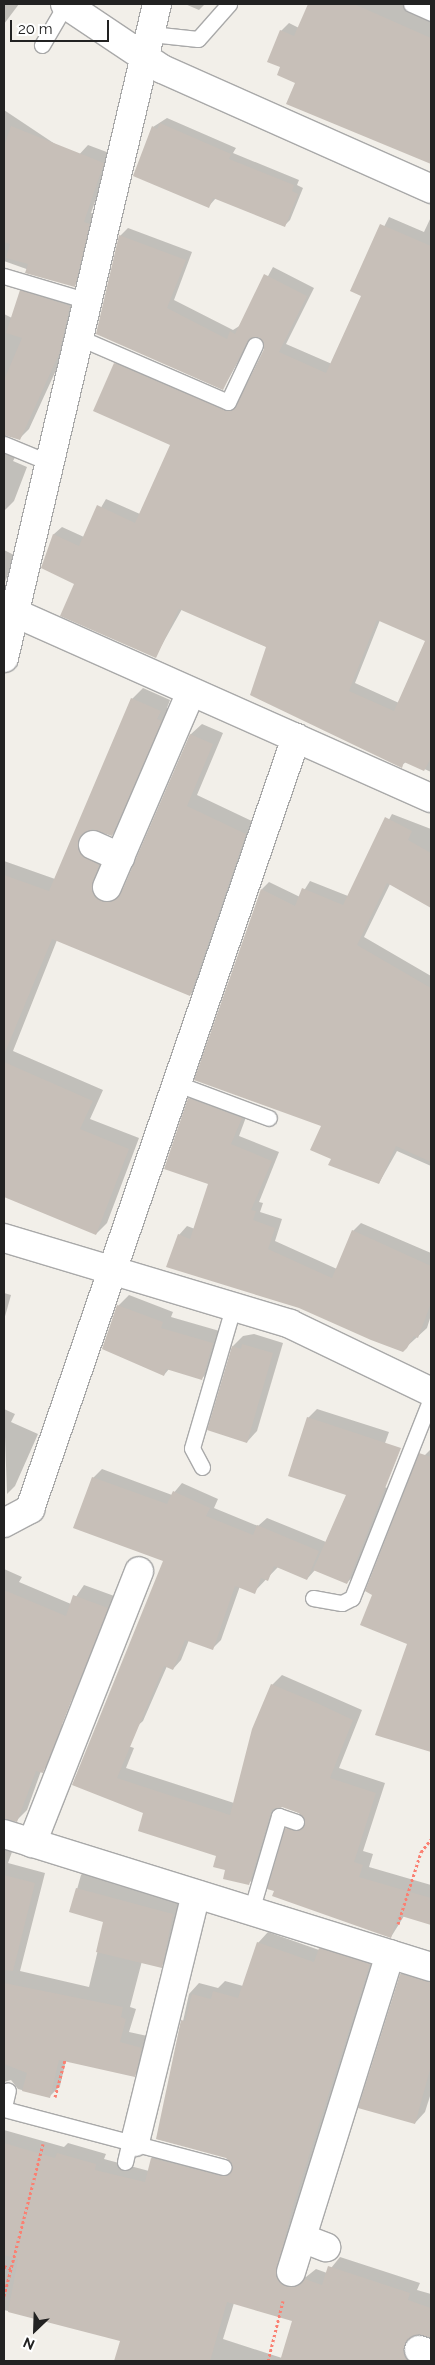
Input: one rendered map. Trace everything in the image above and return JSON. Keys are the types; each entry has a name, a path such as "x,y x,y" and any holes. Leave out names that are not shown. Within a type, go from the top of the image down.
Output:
{"street":[{"path":"65,4 431,189"},
{"path":"4,658 9,610 50,462 158,4"},
{"path":"9,610 431,798"},
{"path":"107,887 191,692"},
{"path":"4,1523 30,1509 109,1272 296,738"},
{"path":"94,845 120,857"},
{"path":"4,1238 109,1272 290,1324 431,1392"},
{"path":"32,1843 139,1571"},
{"path":"4,1834 431,1967"},
{"path":"130,2148 196,1894"},
{"path":"290,2272 314,2243 348,2119 389,1954"}],"lane":[{"path":"42,45 65,4"},
{"path":"148,46 198,39 229,4"},
{"path":"412,4 431,13"},
{"path":"4,276 88,301"},
{"path":"80,338 228,402 255,345"},
{"path":"4,444 50,462"},
{"path":"175,1083 269,1118"},
{"path":"202,1467 192,1448 234,1308"},
{"path":"313,1598 342,1603 352,1598 431,1398"},
{"path":"251,1911 279,1816 296,1822"},
{"path":"8,2090 4,2108 130,2148 223,2167"}],"path":[{"path":"389,1954 422,1852 431,1839"},
{"path":"4,2296 65,2059"},
{"path":"4,2266 11,2269"},
{"path":"268,2361 290,2272"}],"building":[{"path":"308,4 354,4 431,38 431,164 286,104 295,83 277,75 280,67 267,62 280,30 294,36"},
{"path":"160,123 231,154 229,159 294,185 292,191 298,194 285,227 213,198 209,208 133,176 152,126 157,129"},
{"path":"11,126 104,163 84,222 90,224 75,287 25,273 28,264 6,258 10,244 4,242 4,146"},
{"path":"380,224 431,246 431,758 424,771 404,762 402,768 250,695 266,647 179,609 156,658 60,616 74,584 41,568 53,534 79,546 97,505 135,523 170,445 93,411 114,363 228,411 236,406 264,349 259,337 249,338 223,390 96,334 119,235 186,260 167,308 227,339 230,331 235,334 264,274 307,296 279,352 326,373 361,296 350,291","holes":["377,620 425,641 394,711 349,691"]},
{"path":"20,290 70,306 59,354 20,440 4,435 4,380 22,338 6,333"},
{"path":"131,698 161,711 157,719 162,721 112,836 92,829 79,839 81,855 99,865 93,881 95,897 109,902 121,893 190,734 213,744 187,806 246,834 190,996 52,939 4,1055 4,875 49,891"},
{"path":"385,817 412,831 408,840 431,853 431,908 387,883 357,945 431,988 431,1162 396,1146 379,1184 328,1165 331,1159 310,1150 321,1126 194,1080 261,889 295,906 302,888 343,905"},
{"path":"4,1062 93,1101 80,1129 129,1149 96,1235 4,1197"},
{"path":"188,1098 242,1118 231,1144 272,1161 251,1210 256,1211 253,1220 275,1228 268,1249 332,1278 352,1230 431,1266 431,1303 418,1338 414,1336 403,1352 299,1308 166,1267 178,1234 190,1239 208,1184 164,1169"},
{"path":"117,1305 163,1322 161,1328 213,1343 202,1380 166,1369 164,1376 102,1349"},
{"path":"242,1344 273,1353 247,1443 207,1430 232,1346 241,1349"},
{"path":"307,1417 401,1448 347,1584 313,1570 346,1495 288,1476"},
{"path":"419,1453 431,1457 431,1752 375,1735 407,1644 360,1625 372,1595 365,1591"},
{"path":"92,1477 167,1504 173,1491 210,1508 206,1516 253,1535 257,1525 319,1551 307,1580 274,1566 268,1581 261,1578 255,1594 235,1586 213,1650 185,1640 173,1670 164,1666 117,1778 230,1815 252,1729 271,1684 319,1704 353,1720 330,1778 376,1793 354,1862 363,1865 359,1877 431,1898 431,1925 398,1915 391,1938 272,1896 274,1891 267,1889 285,1828 297,1831 305,1825 299,1813 282,1807 272,1809 249,1885 223,1879 225,1870 213,1867 216,1856 138,1831 143,1813 72,1785 163,1561 73,1528"},
{"path":"4,1590 66,1616 73,1595 108,1608 43,1773 36,1771 17,1822 4,1819"},
{"path":"4,1875 35,1883 13,1971 4,1970"},
{"path":"76,1888 173,1914 162,1968 96,1952 103,1922 69,1912"},
{"path":"257,1942 314,1962 319,1948 370,1964 292,2209 276,2275 287,2287 295,2287 305,2279 322,2285 328,2266 410,2293 408,2300 431,2308 431,2338 416,2335 408,2339 404,2353 409,2361 280,2361 292,2321 227,2302 210,2361 114,2361 120,2341 8,2312 18,2259 4,2255 4,2143 55,2158 57,2153 96,2164 95,2170 145,2182 151,2158 221,2176 230,2173 232,2164 226,2158 156,2139 181,2020 185,2021 192,1994 211,1999 213,1991 238,1998"},
{"path":"400,1974 431,1982 431,2066 415,2124 358,2108"},
{"path":"4,1983 123,2007 121,2017 126,2019 120,2042 142,2048 135,2077 59,2060 50,2098 22,2091 27,2073 4,2064"}]}
